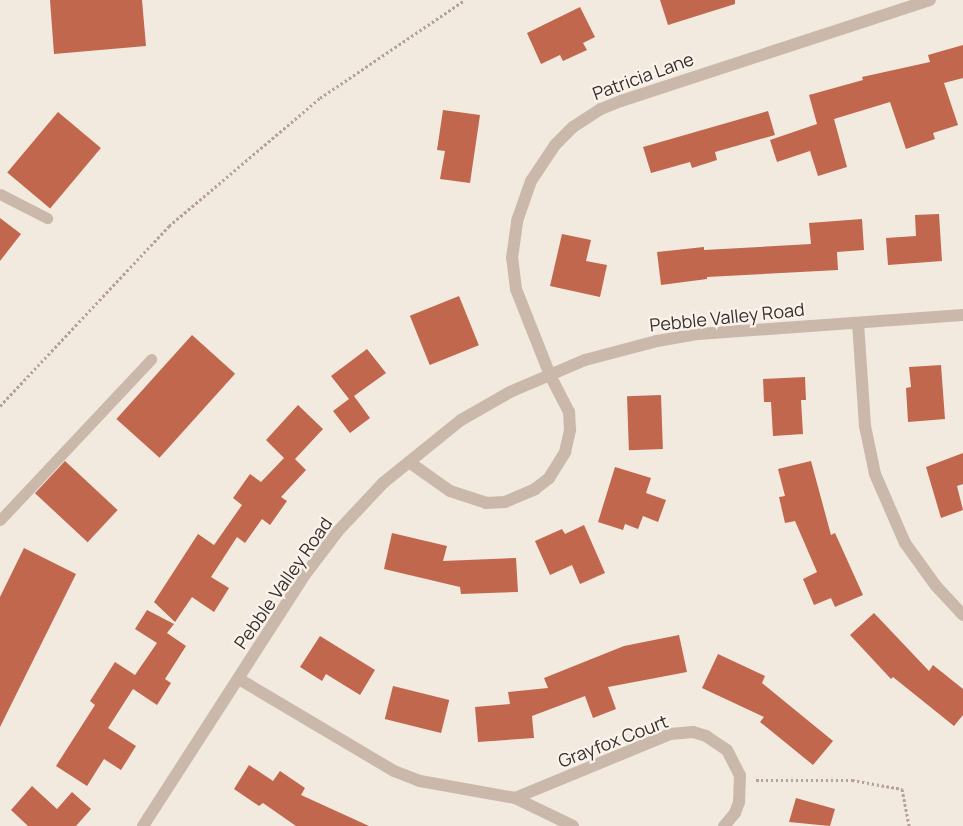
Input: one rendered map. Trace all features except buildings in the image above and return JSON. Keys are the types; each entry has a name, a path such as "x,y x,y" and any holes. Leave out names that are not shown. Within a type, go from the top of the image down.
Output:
{"street":[{"name":"Patricia Lane","path":"408,462 450,491 486,503 505,502 535,489 559,465 570,430 569,412 550,374 516,289 513,242 532,181 567,133 589,116 621,101 930,0"},
{"name":"Pebble Valley Road","path":"144,826 304,576 338,531 408,462 486,405 550,374 605,354 656,341 858,322 963,315"},
{"path":"858,322 865,426 875,474 905,543 936,586 963,615"},
{"path":"239,680 394,771 420,781 514,798 573,826"},
{"name":"Grayfox Court","path":"514,798 670,734 693,732 706,736 727,750 736,762 741,780"},
{"path":"724,826 735,813 741,780"}],"lane":[{"path":"0,194 47,218"},
{"path":"0,520 151,359"}],"path":[{"path":"0,406 177,219 320,98 466,0"},
{"path":"741,780 852,780 902,789 909,826"}]}
